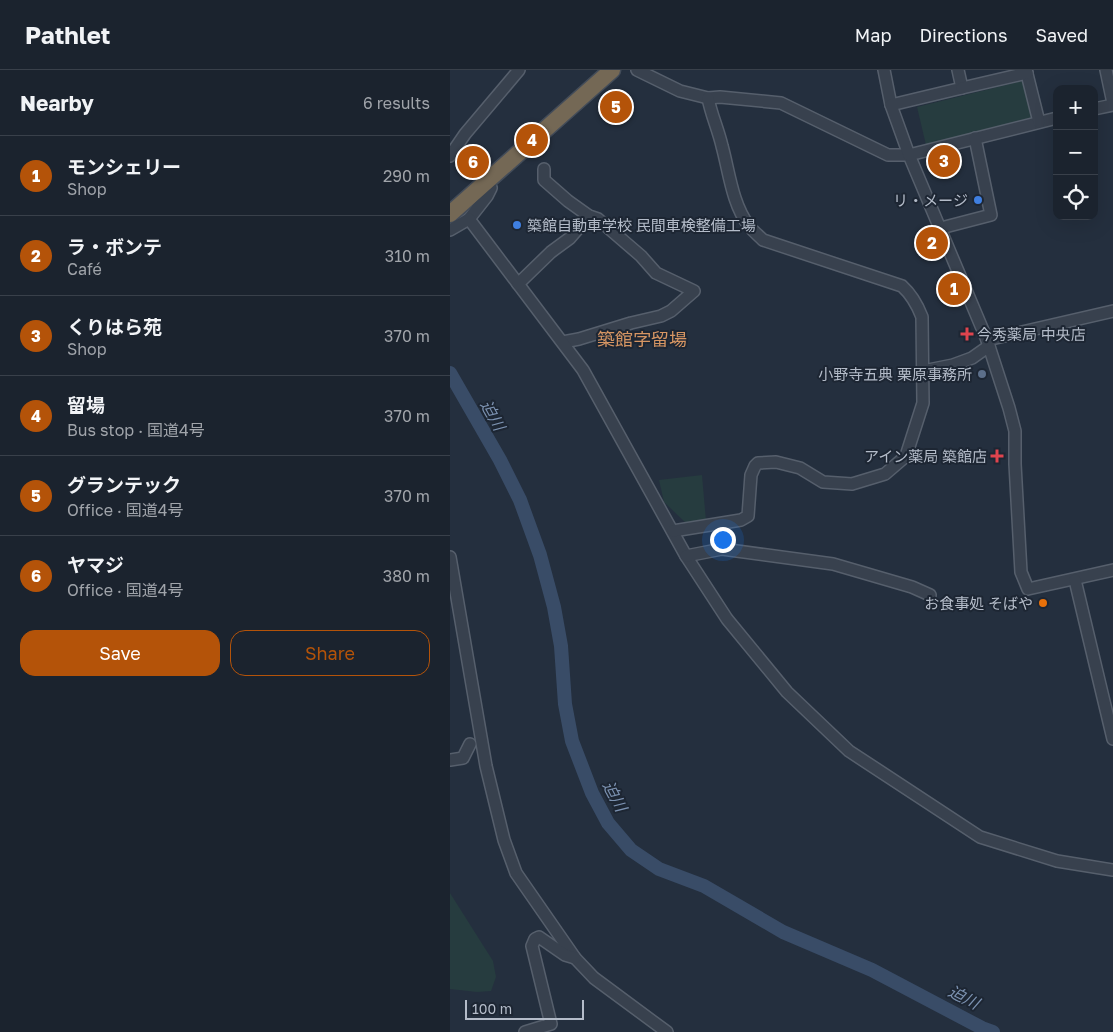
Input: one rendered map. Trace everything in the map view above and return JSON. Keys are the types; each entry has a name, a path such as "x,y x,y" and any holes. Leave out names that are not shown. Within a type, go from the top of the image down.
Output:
{"highway":[{"path":"450,214 612,70"}],"street":[{"path":"450,156 465,134 519,70"},
{"path":"637,70 680,91 708,98 720,97 781,103 888,155 909,155 1053,119"},
{"path":"884,70 891,105 909,155 988,343 1010,408 1015,431 1021,572 1028,589 1113,570"},
{"path":"958,70 962,88"},
{"path":"1098,108 1113,104 1106,70"},
{"path":"891,105 1026,72 1039,122"},
{"path":"673,531 741,520 748,516 751,475 758,463 776,462 800,468 823,482 852,484 884,474 906,456 923,403 922,317 914,299 902,286 763,240 748,225 740,210 708,98"},
{"path":"941,228 991,215 975,138"},
{"path":"544,169 544,180 568,201 598,220 641,256 656,273 694,291 671,311 660,316 588,337 563,342"},
{"path":"450,230 469,219 487,196 491,188 485,182"},
{"path":"518,284 551,252 570,238 589,216"},
{"path":"469,219 583,370 686,556 727,619 786,692 849,751 980,837 1057,861 1113,870"},
{"path":"922,371 953,365 972,358 988,343 1113,310"},
{"path":"686,556 722,549 834,564 912,587 930,595"},
{"path":"450,557 486,766 504,840 516,873 575,958 594,978 667,1032"},
{"path":"1075,580 1113,738"},
{"path":"450,760 463,758 470,744"},
{"path":"525,1032 551,1024 532,946 535,939 539,937 565,955 575,958"}],"green space":[{"path":"1022,81 1032,119 926,145 917,107"},
{"path":"702,475 706,521 687,524 664,502 659,480"},
{"path":"450,893 493,961 496,977 491,991 477,992 450,989"}],"waterway":[{"name":"迫川","path":"450,373 500,460 520,500 540,555 554,607 561,646 565,704 572,741 592,793 608,823 631,850 659,869 704,886 783,932 872,970 993,1032"}],"place":[{"name":"グランテック","path":"616,107"},
{"name":"留場","path":"532,140"},
{"name":"くりはら苑","path":"944,161"},
{"name":"ヤマジ","path":"473,162"},
{"name":"リ・メージ","path":"978,200"},
{"name":"築館自動車学校 民間車検整備工場","path":"517,225"},
{"name":"ラ・ボンテ","path":"932,243"},
{"name":"モンシェリー","path":"954,289"},
{"name":"今秀薬局 中央店","path":"967,334"},
{"name":"小野寺五典 栗原事務所","path":"982,374"},
{"name":"アイン薬局 築館店","path":"997,456"},
{"name":"お食事処 そばや","path":"1043,603"}],"district":[{"name":"築館字留場","path":"642,339"}]}
